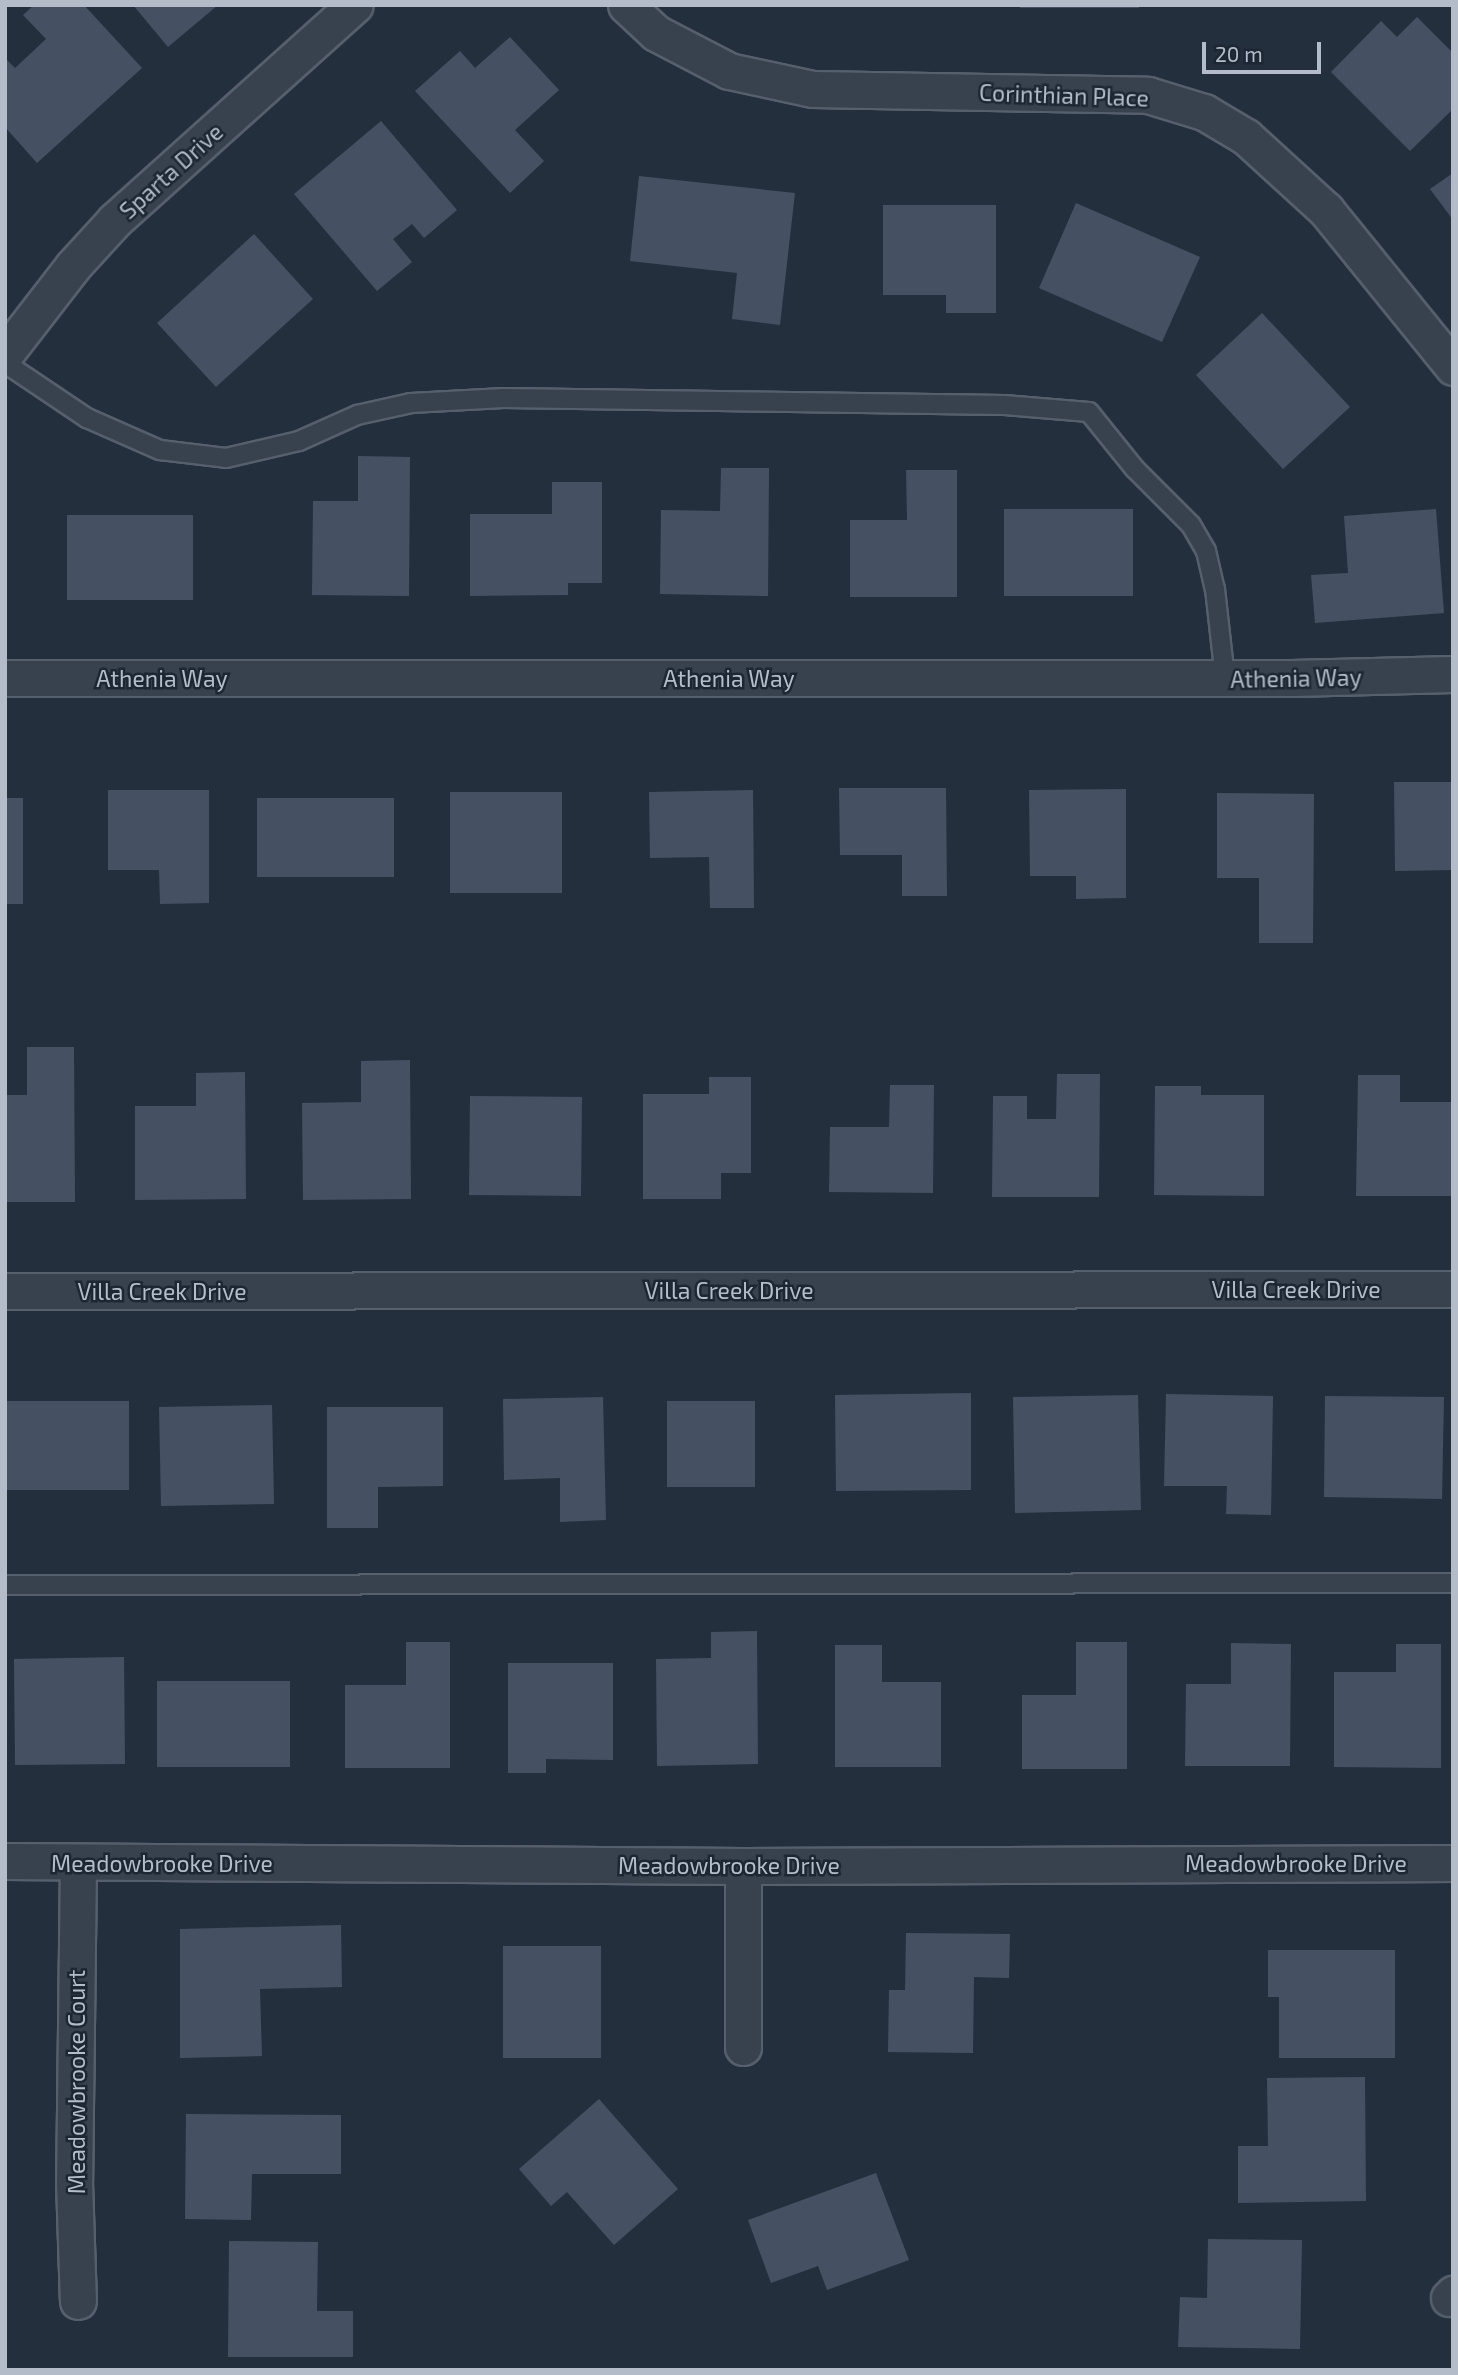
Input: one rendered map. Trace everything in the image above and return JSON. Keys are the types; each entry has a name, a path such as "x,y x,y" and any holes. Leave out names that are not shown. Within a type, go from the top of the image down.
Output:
{"street":[{"name":"Sparta Drive","path":"5,354 73,265 115,220 355,5"},
{"name":"Corinthian Place","path":"626,5 656,33 729,71 813,89 1148,95 1204,112 1246,137 1326,210 1453,367"},
{"name":"Athenia Way","path":"5,678 1225,678 1453,674"},
{"name":"Villa Creek Drive","path":"5,1291 1453,1289"},
{"name":"Meadowbrooke Drive","path":"5,1861 743,1866 1453,1863"},
{"name":"Meadowbrooke Court","path":"78,1863 74,2182 78,2301"},
{"path":"743,1866 743,2047"}],"lane":[{"path":"5,363 87,418 160,450 226,458 299,441 357,415 411,403 490,399 1004,405 1089,412 1135,469 1191,525 1206,551 1215,589 1225,678"},
{"path":"5,1585 1453,1583"}],"building":[{"path":"34,5 84,5 142,68 37,163 5,127 5,58 15,68 46,39 23,15"},
{"path":"133,5 218,5 168,47"},
{"path":"1020,5 1139,5 1139,8 1020,8"},
{"path":"1417,17 1453,53 1453,109 1410,151 1331,72 1381,21 1397,37"},
{"path":"510,37 559,90 515,130 544,161 510,193 415,91 460,51 475,68"},
{"path":"381,121 457,210 424,238 412,224 393,239 412,262 377,291 294,194"},
{"path":"1453,173 1453,220 1430,189"},
{"path":"639,176 795,193 780,325 732,319 737,273 630,261"},
{"path":"1076,203 1200,257 1162,342 1039,288"},
{"path":"883,205 996,205 996,313 946,313 946,295 883,295"},
{"path":"254,234 313,299 216,387 157,323"},
{"path":"1262,313 1350,407 1283,469 1196,375"},
{"path":"358,456 410,457 409,596 312,595 313,501 358,501"},
{"path":"721,468 769,468 768,596 660,594 661,510 720,511"},
{"path":"906,470 957,470 957,597 850,597 850,520 907,520"},
{"path":"552,482 602,482 602,583 568,583 568,595 470,596 470,514 552,514"},
{"path":"1004,509 1133,509 1133,596 1004,596"},
{"path":"1436,509 1444,613 1315,623 1311,575 1348,573 1344,516"},
{"path":"67,515 193,515 193,600 67,600"},
{"path":"1394,782 1453,782 1453,870 1395,871"},
{"path":"839,788 946,788 947,896 902,896 902,855 840,855"},
{"path":"1126,789 1126,898 1076,899 1076,876 1030,876 1029,790"},
{"path":"108,790 209,790 209,903 160,904 159,870 108,870"},
{"path":"753,790 754,908 710,908 709,857 650,858 649,792"},
{"path":"450,792 562,792 562,893 450,893"},
{"path":"1217,793 1314,794 1313,943 1259,943 1259,878 1217,878"},
{"path":"5,798 23,798 23,904 5,904"},
{"path":"257,798 394,798 394,877 257,877"},
{"path":"27,1047 74,1047 75,1202 5,1202 5,1095 27,1095"},
{"path":"410,1060 411,1199 303,1200 302,1103 361,1102 361,1061"},
{"path":"245,1072 246,1199 135,1200 135,1106 196,1106 196,1073"},
{"path":"1057,1074 1100,1074 1099,1197 992,1197 993,1096 1027,1096 1027,1119 1056,1119"},
{"path":"1358,1075 1400,1075 1400,1102 1453,1102 1453,1196 1356,1196"},
{"path":"709,1077 751,1077 751,1173 721,1173 721,1199 643,1199 643,1094 709,1094"},
{"path":"890,1085 934,1085 933,1193 829,1192 830,1127 889,1127"},
{"path":"1155,1086 1201,1086 1201,1095 1264,1095 1264,1196 1154,1195"},
{"path":"470,1096 582,1097 581,1196 469,1195"},
{"path":"971,1393 971,1490 836,1491 835,1395"},
{"path":"1166,1394 1273,1396 1271,1515 1226,1514 1227,1486 1164,1486"},
{"path":"1138,1395 1141,1510 1015,1513 1013,1397"},
{"path":"1325,1396 1444,1397 1442,1499 1324,1497"},
{"path":"603,1397 606,1520 560,1522 560,1478 504,1480 503,1399"},
{"path":"5,1401 129,1401 129,1490 5,1490"},
{"path":"667,1401 755,1401 755,1487 667,1487"},
{"path":"272,1405 274,1504 161,1506 159,1407"},
{"path":"327,1407 443,1407 443,1486 378,1487 378,1528 327,1528"},
{"path":"757,1631 758,1764 657,1766 656,1659 711,1658 711,1632"},
{"path":"406,1642 450,1642 450,1768 345,1768 345,1685 406,1685"},
{"path":"1076,1642 1127,1642 1127,1769 1022,1769 1022,1695 1076,1695"},
{"path":"1231,1643 1291,1644 1290,1766 1185,1766 1186,1684 1231,1684"},
{"path":"1396,1644 1441,1644 1441,1768 1334,1767 1334,1672 1396,1672"},
{"path":"835,1645 882,1645 882,1682 941,1682 941,1767 835,1767"},
{"path":"124,1657 125,1764 15,1765 14,1659"},
{"path":"508,1663 613,1663 613,1760 546,1759 546,1773 508,1773"},
{"path":"157,1681 290,1681 290,1767 157,1767"},
{"path":"341,1925 342,1987 260,1989 262,2056 180,2058 180,1929"},
{"path":"906,1933 1010,1934 1009,1978 974,1977 973,2053 888,2052 889,1990 905,1990"},
{"path":"503,1946 601,1946 601,2058 503,2058"},
{"path":"1268,1950 1395,1950 1395,2058 1279,2058 1279,1997 1268,1997"},
{"path":"1365,2077 1366,2201 1238,2203 1238,2146 1268,2146 1267,2078"},
{"path":"599,2099 678,2189 614,2245 567,2192 551,2206 519,2169"},
{"path":"186,2114 341,2115 341,2174 252,2174 251,2220 185,2219"},
{"path":"876,2173 909,2260 827,2290 818,2266 771,2283 748,2220"},
{"path":"1208,2239 1302,2240 1300,2349 1178,2347 1180,2297 1207,2298"},
{"path":"229,2241 318,2242 317,2311 353,2311 353,2357 228,2357"}]}
